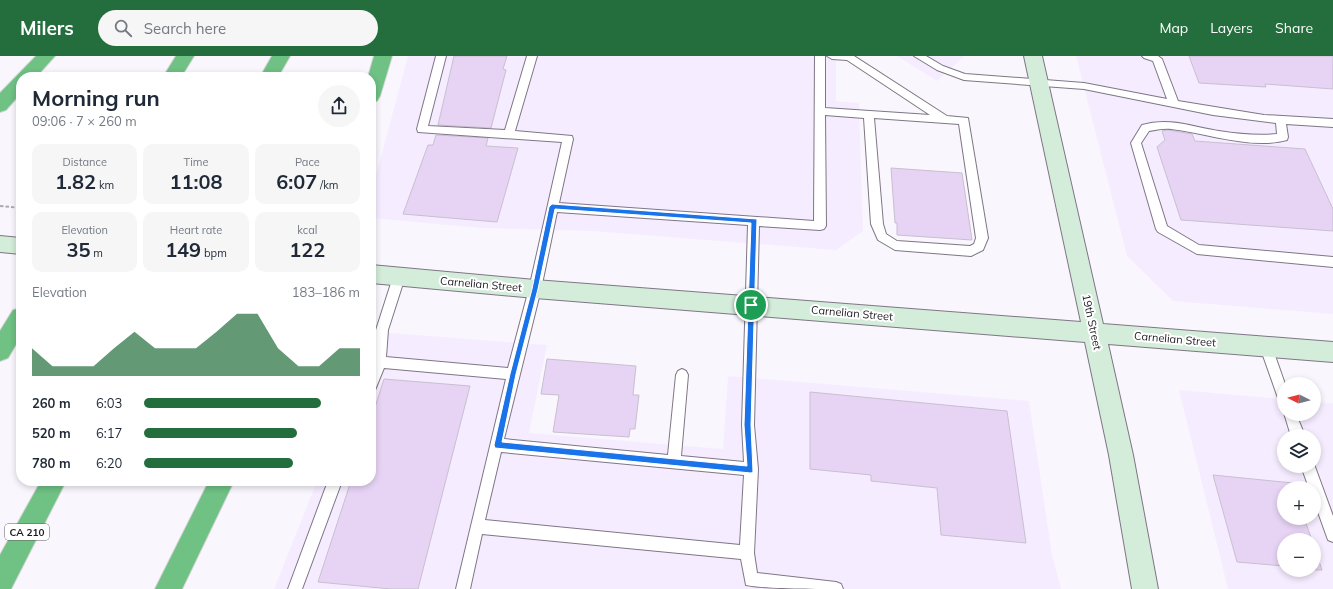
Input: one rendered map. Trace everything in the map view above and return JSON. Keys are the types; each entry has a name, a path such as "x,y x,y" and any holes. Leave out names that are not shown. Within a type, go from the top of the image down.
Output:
{"highway":[{"path":"31,72 46,56"},
{"path":"175,72 185,56"},
{"path":"273,72 281,56"},
{"path":"376,79 383,56"},
{"path":"0,105 16,87"},
{"path":"0,350 16,325"},
{"name":"CA 210","path":"0,582 51,486"},
{"path":"168,589 220,486"}],"main road":[{"name":"19th Street","path":"1033,56 1122,455 1145,589"},
{"path":"0,244 16,246"},
{"name":"Carnelian Street","path":"376,275 535,289 1333,352"}],"lane":[{"path":"441,56 422,129 568,139 535,289 477,526 464,589"},
{"path":"509,134 532,56"},
{"path":"552,207 820,226 820,56"},
{"path":"832,56 849,57 946,120"},
{"path":"919,56 940,68 964,77 1084,86 1213,111 1280,120 1333,123"},
{"path":"1147,56 1157,59 1174,104"},
{"path":"819,111 964,121 982,238 979,247 971,251 895,245 882,236 877,224 869,115"},
{"path":"1280,120 1283,137 1262,139 1220,135 1169,125 1146,128 1136,143 1162,229 1197,250 1333,262"},
{"path":"754,221 748,425 751,469 747,554 751,580 836,589"},
{"path":"376,373 380,362 382,330 399,277"},
{"path":"1266,347 1277,378"},
{"path":"380,362 513,374"},
{"path":"674,462 682,375"},
{"path":"497,445 751,469"},
{"path":"1311,473 1333,535"},
{"path":"295,589 334,486"},
{"path":"477,526 747,554"}],"path":[{"path":"0,206 16,208"}],"shaded area":[{"path":"408,56 836,56 836,101 859,103 863,231 836,250 592,231 480,228 376,218 376,175"},
{"path":"897,56 964,56 937,81"},
{"path":"1076,56 1333,56 1333,314 1173,301 1127,256"},
{"path":"377,332 547,345 529,433 723,449 728,376 1029,401 1052,555 1061,589 274,589 315,486 376,486"},
{"path":"1179,390 1277,398 1277,421 1321,421 1321,402 1333,403 1333,589 1228,589"}],"building":[{"path":"454,56 507,56 503,69 506,70 491,128 438,125"},
{"path":"1189,56 1333,56 1333,89 1265,84 1266,87 1199,83"},
{"path":"1168,130 1192,134 1195,141 1305,149 1333,209 1333,231 1181,220 1157,147 1165,140 1162,131"},
{"path":"436,135 488,138 486,146 518,148 497,222 403,214 428,145 433,145"},
{"path":"891,168 962,173 972,240 897,235"},
{"path":"547,359 636,366 633,395 639,395 635,429 630,429 629,437 553,432 559,395 541,394"},
{"path":"384,379 470,386 418,589 391,589 318,582 349,486 376,486 376,404"},
{"path":"810,392 1007,411 1026,543 941,535 937,488 871,481 871,475 810,469"},
{"path":"1213,475 1277,481 1277,525 1307,525 1309,533 1277,533 1277,565 1237,562"}],"route":[{"path":"552,207 754,221 751,305 748,425 751,469 497,445 513,374 535,289 552,207"}]}
